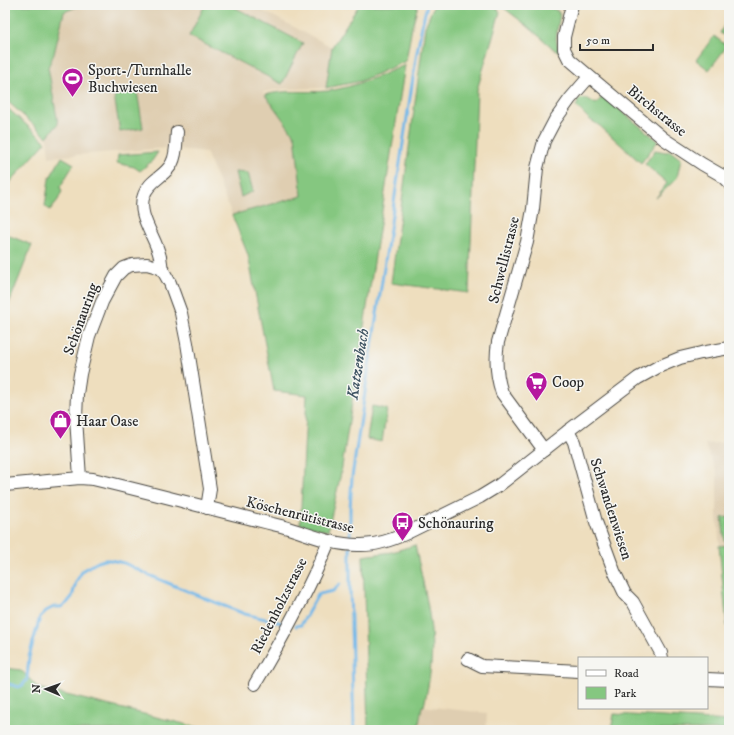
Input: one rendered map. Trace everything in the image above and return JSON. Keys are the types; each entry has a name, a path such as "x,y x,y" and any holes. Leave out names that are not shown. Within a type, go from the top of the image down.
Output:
{"street":[{"name":"Birchstrasse","path":"572,5 564,37 564,49 569,59 664,139 721,175 729,183"},
{"name":"Schwellistrasse","path":"544,450 502,393 498,382 496,357 498,342 527,242 533,209 537,168 544,141 555,120 570,99 589,77"},
{"path":"177,132 174,161 149,185 143,195 142,205 144,216 160,256 162,269 170,283 181,314 187,342 210,489 207,508"},
{"name":"Schönauring","path":"80,478 76,418 77,394 84,353 95,319 110,284 124,268 132,265 147,264 162,269"},
{"name":"Köschenrütistrasse","path":"5,485 80,478 93,479 286,528 328,541 357,545 378,543 397,538 498,486 638,378 658,367 687,356 729,348"},
{"name":"Schwandenwiesen","path":"568,431 574,442 600,535 614,571 625,594 633,602 662,657"},
{"name":"Riedenholzstrasse","path":"255,684 285,631 318,565 328,541"},
{"path":"468,659 482,666 578,671"},
{"path":"708,679 729,680"}],"shaded area":[{"path":"81,5 252,5 332,47 326,88 281,89 263,92 295,136 302,196 232,215 206,152 167,148 49,157 47,137 57,124 48,67 54,54 64,12"},
{"path":"729,442 728,633 717,517 717,473 705,444"},
{"path":"422,706 487,713 486,730 418,730"}],"green space":[{"path":"5,5 81,5 64,12 54,54 48,67 58,124 47,137 5,99"},
{"path":"205,5 230,5 303,43 282,84 189,36"},
{"path":"359,5 418,5 412,27 406,61 361,81 326,88 332,47"},
{"path":"434,5 495,5 500,12 477,90 469,293 391,283 425,27"},
{"path":"500,5 545,5 558,11 558,13 560,13 556,39 559,52 555,50"},
{"path":"729,16 729,38 720,33"},
{"path":"714,36 727,46 709,70 696,60"},
{"path":"405,65 341,473 328,531 300,524 307,395 274,391 248,255 232,215 302,196 295,136 265,95 280,92 319,92 347,87 367,81"},
{"path":"137,91 143,128 120,132 114,95"},
{"path":"603,96 658,141 641,163 600,126 589,119 576,106 578,103 576,101 579,99 586,99 596,104"},
{"path":"5,106 46,142 5,188"},
{"path":"655,150 666,152 670,151 681,159 677,178 656,198 667,183 645,164"},
{"path":"158,152 152,161 140,171 134,167 117,163 118,155"},
{"path":"62,157 74,164 60,187 62,191 58,200 50,210 45,206 49,179"},
{"path":"235,172 248,173 253,191 241,197"},
{"path":"5,234 32,245 6,311 9,313 5,324"},
{"path":"372,406 387,409 382,442 367,439"},
{"path":"729,517 729,542 725,542 722,518"},
{"path":"415,545 428,604 432,649 431,669 418,730 368,730 363,556 392,552"},
{"path":"729,545 729,627 727,627 719,546"},
{"path":"5,668 21,670 38,688 209,730 5,730"},
{"path":"614,714 729,721 729,730 611,730"}],"waterway":[{"name":"Katzenbach","path":"350,541 352,477 417,52 427,5"},
{"name":"Katzenbach","path":"350,547 354,730"},
{"path":"5,683 19,687 23,685 27,679 29,657 40,617 46,611 54,607 61,607 67,603 72,597 76,582 83,570 104,560 124,563 151,576 245,614 282,623"},
{"path":"296,626 301,625 319,594 333,591 340,584"}],"place":[{"name":"Sport-/Turnhalle Buchwiesen","path":"73,98"},
{"name":"Coop","path":"536,402"},
{"name":"Haar Oase","path":"61,440"},
{"name":"Schönauring","path":"403,542"}]}
